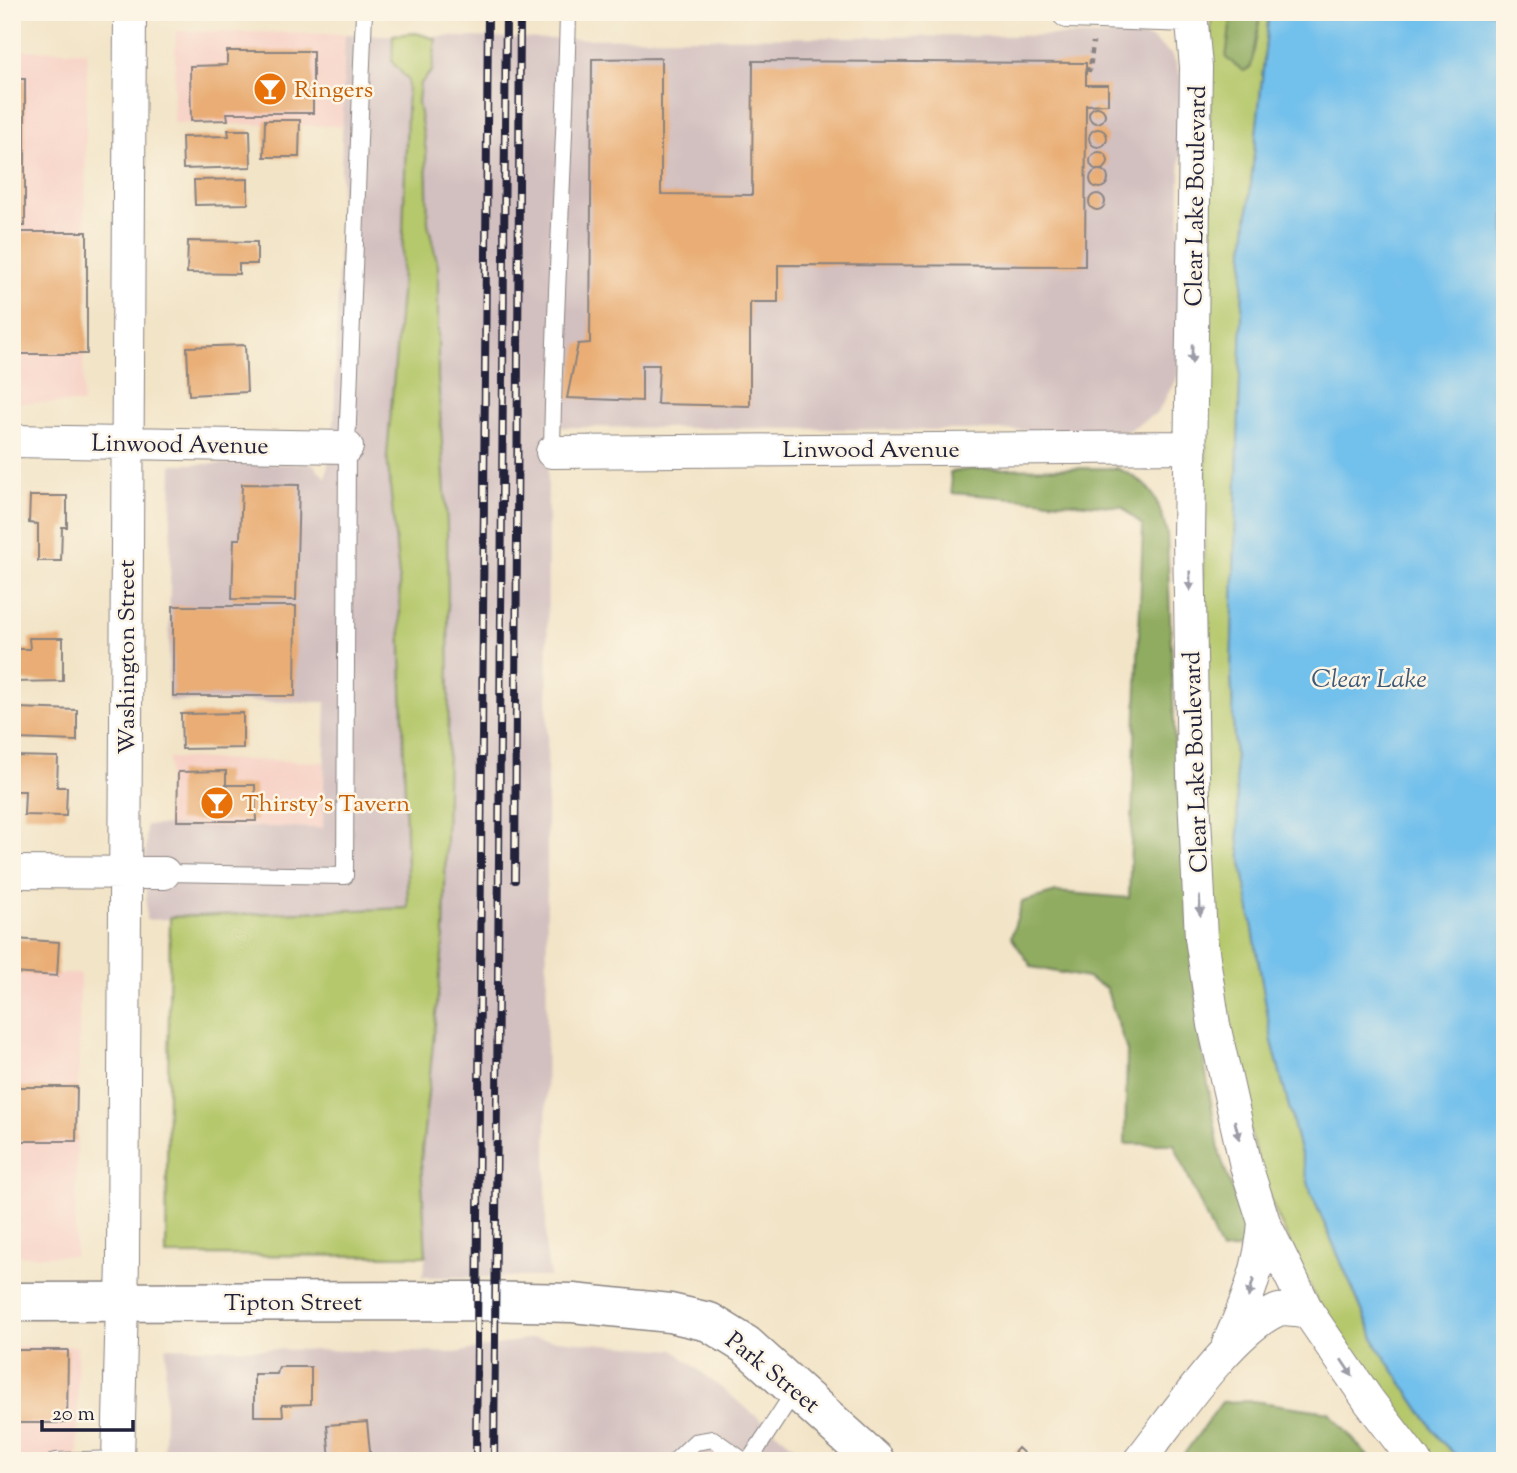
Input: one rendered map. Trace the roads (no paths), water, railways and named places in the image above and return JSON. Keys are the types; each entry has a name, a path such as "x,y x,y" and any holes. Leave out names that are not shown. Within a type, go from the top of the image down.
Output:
{"street":[{"name":"Washington Street","path":"118,1460 122,1302 130,12"},
{"path":"1068,12 1191,14"},
{"name":"Clear Lake Boulevard","path":"1191,14 1196,67 1189,536 1193,776 1201,938 1214,1026 1230,1099 1264,1222 1308,1312 1369,1401 1415,1461"},
{"name":"Linwood Avenue","path":"12,441 347,447"},
{"name":"Linwood Avenue","path":"552,452 1191,447"},
{"path":"12,872 164,873"},
{"path":"1222,1358 1250,1295 1262,1244 1264,1222"},
{"name":"Tipton Street","path":"12,1303 573,1303"},
{"name":"Park Street","path":"573,1303 670,1313 709,1322 746,1345 875,1461"},
{"path":"1139,1461 1222,1358 1248,1331 1278,1310 1308,1312"}],"lane":[{"path":"164,873 345,876 347,447 364,12"},
{"path":"552,452 554,320 566,114 568,12"},
{"path":"675,1461 695,1441 713,1439 746,1461 796,1389"},
{"path":"55,1461 118,1460"}],"water":[{"name":"Clear Lake","path":"1269,12 1505,12 1505,1461 1462,1461 1441,1441 1378,1347 1311,1193 1272,1041 1239,846 1231,672 1244,250"}],"railway":[{"path":"476,1461 488,12"},
{"path":"494,1461 506,12"},
{"path":"515,880 520,12"}],"place":[{"name":"Ringers","path":"270,89"},
{"name":"Thirsty's Tavern","path":"217,803"}]}
